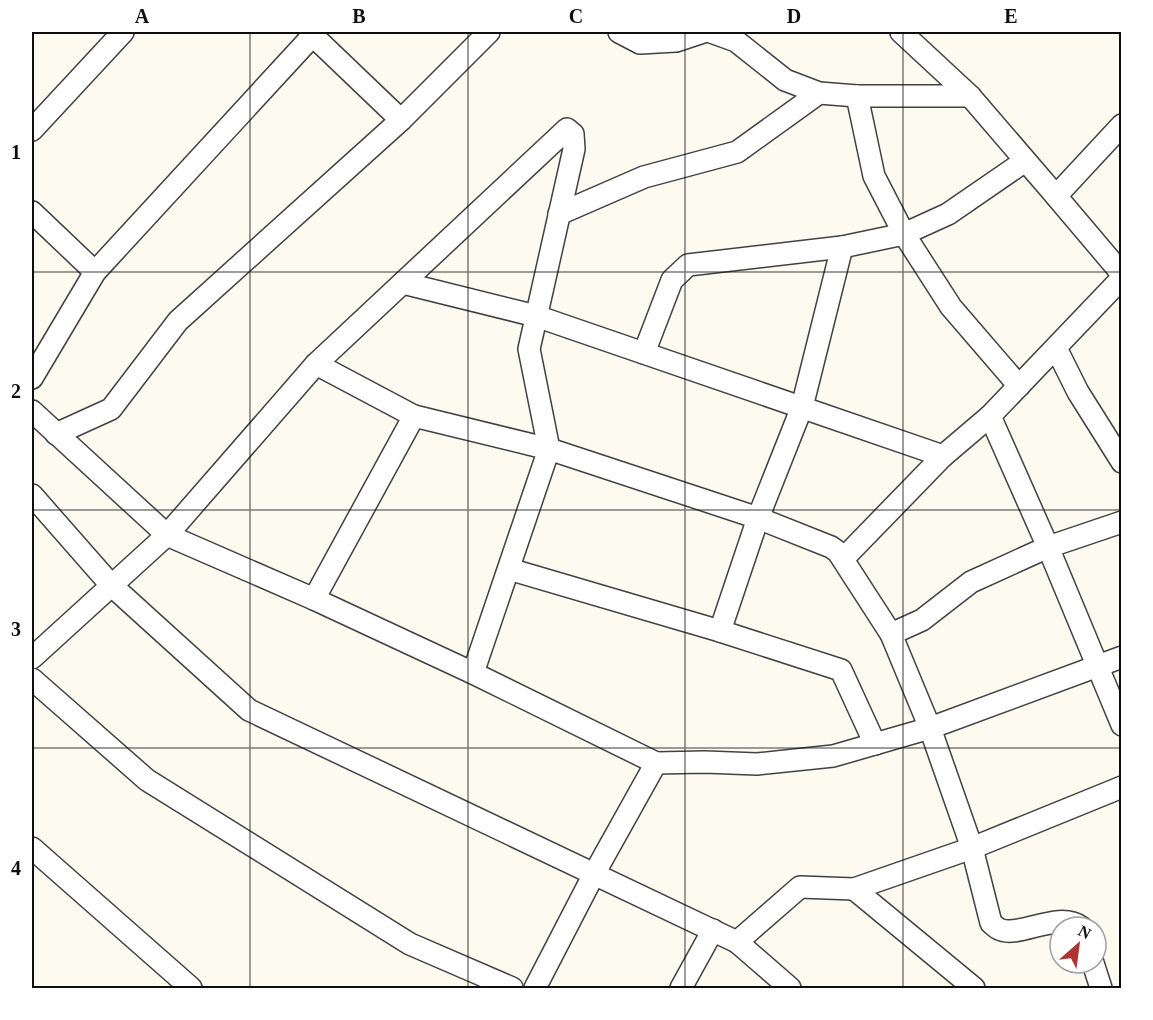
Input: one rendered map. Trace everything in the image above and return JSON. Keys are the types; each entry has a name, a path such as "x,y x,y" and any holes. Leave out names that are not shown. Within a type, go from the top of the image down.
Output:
{"street":[{"path":"32,130 123,32"},
{"path":"56,434 111,409 178,321 401,120 489,32"},
{"path":"619,32 640,43 676,41 703,32"},
{"path":"711,32 736,41 785,80 819,93 857,96 970,96"},
{"path":"901,32 970,96 1122,274"},
{"path":"32,378 95,272 313,33 401,120"},
{"path":"559,214 644,177 737,152 819,93"},
{"path":"857,96 874,176 904,234 951,307 1019,386"},
{"path":"1056,196 1122,125"},
{"path":"32,658 167,535 316,364 567,129 573,134 574,149 529,349 549,449 473,673"},
{"path":"644,353 672,280 688,265 842,247 904,234 948,214 1025,161"},
{"path":"32,212 95,272"},
{"path":"720,631 758,518 802,407 842,247"},
{"path":"843,559 943,456 990,416 1122,278"},
{"path":"403,283 536,316 943,456"},
{"path":"1056,348 1078,392 1122,462"},
{"path":"316,364 414,416 549,449 758,518 831,547 843,559 867,601 891,634 930,728 972,848 991,923 999,930 1008,931 1048,924"},
{"path":"32,411 167,535 314,599 473,673 656,763 757,764 833,756 930,728 1122,657"},
{"path":"314,599 414,416"},
{"path":"990,416 1122,725"},
{"path":"32,495 111,585 249,710 738,942 790,988"},
{"path":"891,634 922,620 971,582 1048,548 1122,522"},
{"path":"508,569 720,631 841,670 875,744"},
{"path":"32,679 147,780 410,944 512,988"},
{"path":"534,988 656,763"},
{"path":"738,942 800,887 854,890 972,848 1122,787"},
{"path":"32,848 191,988"},
{"path":"854,890 974,988"},
{"path":"681,988 713,930"}]}
